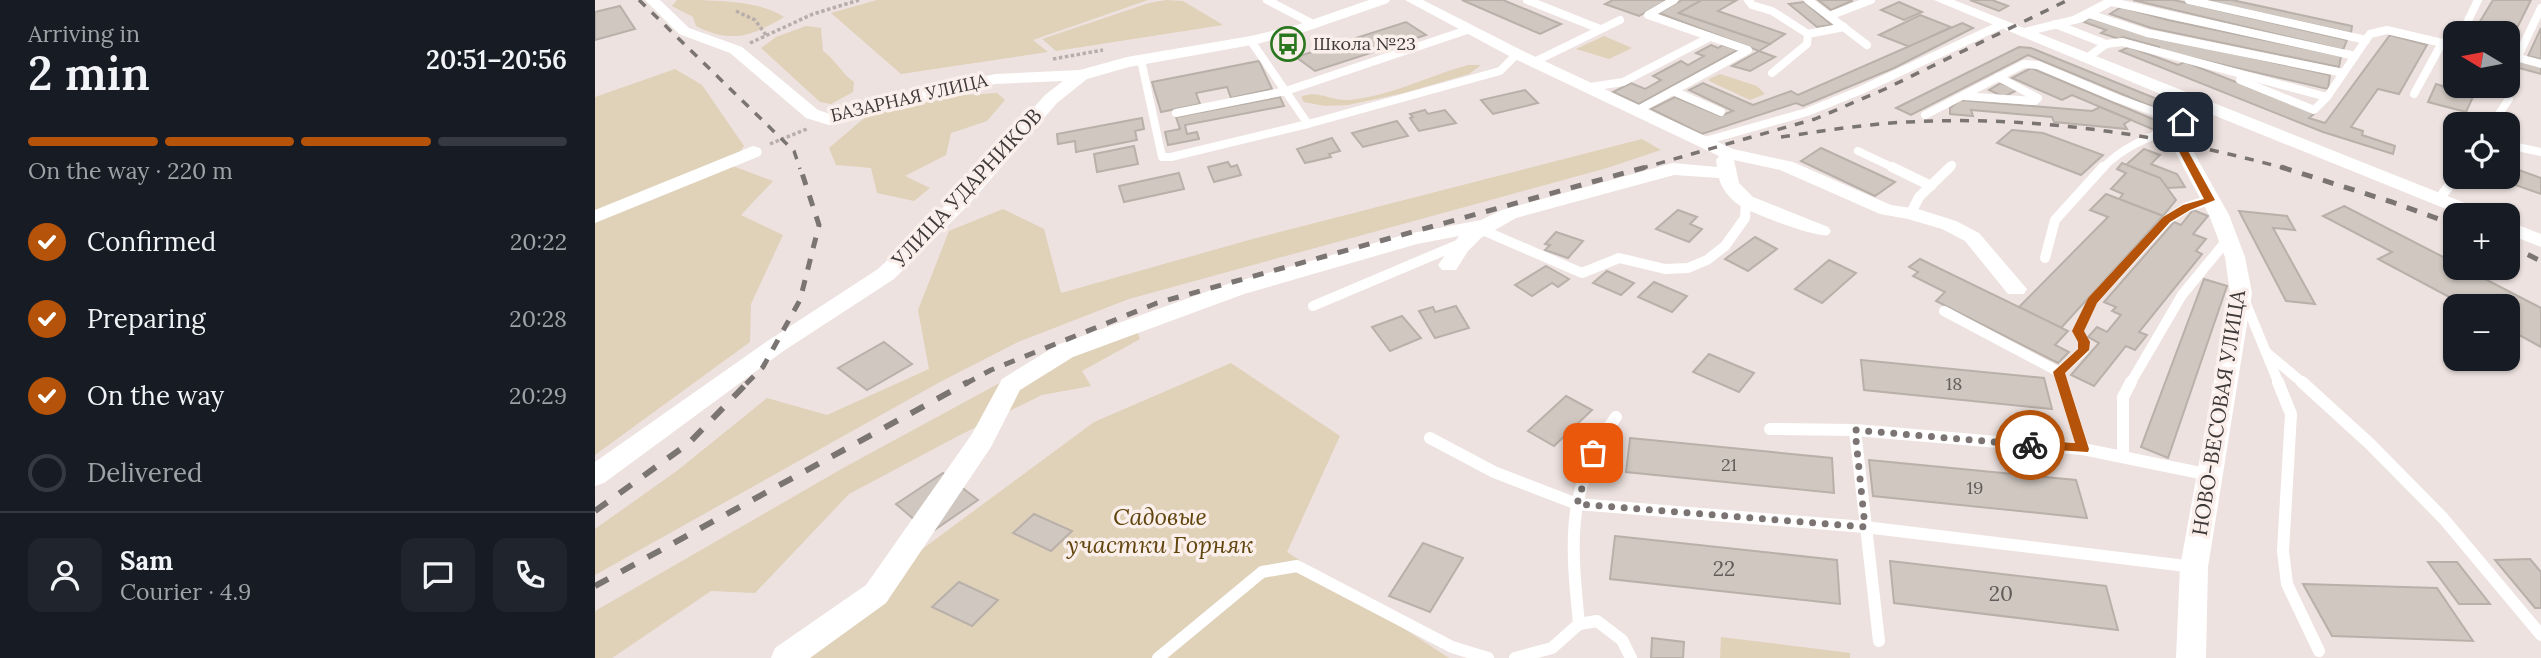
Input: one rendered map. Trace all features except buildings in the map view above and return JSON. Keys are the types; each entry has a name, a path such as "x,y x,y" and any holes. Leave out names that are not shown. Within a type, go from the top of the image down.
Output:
{"street":[{"name":"БАЗАРНАЯ УЛИЦА","path":"652,0 684,31 736,50 812,114 829,120 995,79 1081,75"},
{"name":"УЛИЦА УДАРНИКОВ","path":"595,476 774,347 886,274 963,198 1051,99 1081,75 1141,60 1251,41 1313,24 1383,0"},
{"path":"1412,0 1467,30 1727,153 1786,166 1887,210 1911,213 1949,225 1972,237 2016,289"},
{"path":"1941,0 2447,203"},
{"path":"2025,32 2089,14 2114,1"},
{"name":"НОВО-ВЕСОВАЯ УЛИЦА","path":"2189,99 2179,142 2228,239 2235,257 2241,293 2194,567 2191,658"},
{"path":"595,217 753,152"},
{"path":"1727,153 1726,173 1730,185 1746,201 1821,232"},
{"path":"1449,265 1462,243 1483,226 1509,214 1673,169 1726,173"},
{"path":"786,658 876,594 982,440 1011,385 1065,351 1236,289 1414,238 1483,226"},
{"path":"2520,232 2541,241"}],"lane":[{"path":"1269,0 1313,24"},
{"path":"1527,0 1600,29"},
{"path":"1639,110 1748,50 1648,15 1674,0"},
{"path":"1748,0 1752,5 1772,11 1808,34 1844,27"},
{"path":"1808,0 1867,45"},
{"path":"1829,16 1871,0"},
{"path":"2189,0 2366,40"},
{"path":"2468,21 2479,0"},
{"path":"2114,1 2355,56"},
{"path":"2520,52 2541,8"},
{"path":"2089,14 2147,33 2343,73"},
{"path":"1534,62 1620,20"},
{"path":"1705,141 1807,111 1859,91 2003,24"},
{"path":"2055,24 2106,44 2122,42 2327,97"},
{"path":"1176,113 1286,92 1467,30"},
{"path":"2200,64 2314,110 2327,97 2366,40 2377,31 2387,30 2442,43 2414,94"},
{"path":"1772,73 1807,44 1808,34"},
{"path":"1590,87 1622,82 1710,37"},
{"path":"1251,41 1308,124"},
{"path":"2087,58 2106,44"},
{"path":"1141,60 1162,157 1171,157 1308,124 1500,71 1517,54"},
{"path":"2520,59 2541,64"},
{"path":"1925,115 2024,64 2038,65 2182,123"},
{"path":"1963,96 2035,101 2038,97 1998,77"},
{"path":"1673,91 1721,111"},
{"path":"2500,112 2509,99"},
{"path":"2045,258 2055,220 2113,157 2132,144 2182,123"},
{"path":"2520,148 2541,152"},
{"path":"1858,151 1931,186"},
{"path":"1911,213 1919,197 1952,165"},
{"path":"2439,200 2447,189"},
{"path":"2059,372 2084,350 2084,342 2078,331 2092,301 2167,220 2187,208 2210,200"},
{"path":"1483,226 1487,232 1582,273 1619,258 1665,269 1688,268 1707,260 1725,246 1745,218 1746,201"},
{"path":"2123,457 2123,397 2182,295 2228,239"},
{"path":"1313,306 1462,243"},
{"path":"2241,293 2291,414 2283,551 2287,584 2319,650"},
{"path":"1944,312 2059,372 2083,449"},
{"path":"2266,352 2327,402 2416,488 2467,544 2541,635"},
{"path":"1579,624 1571,553 1573,517 1593,453 1604,431 1616,417"},
{"path":"1770,429 1855,430 2083,449 2210,475"},
{"path":"1855,430 1878,641"},
{"path":"1430,438 1494,472 1577,504 1865,527 2194,567"},
{"path":"1158,658 1262,572 1297,566 1452,647 1488,658"},
{"path":"1515,658 1552,648 1579,624 1597,621 1622,640 1631,658"}],"path":[{"path":"736,50 813,14 859,0"},
{"path":"736,11 755,20 766,35"},
{"path":"753,152 829,120"}],"green space":[{"path":"677,0 749,4 774,11 784,17 751,33 720,35 696,26 693,17 672,6"},
{"path":"877,0 1148,0 1033,40 1048,52 901,74 831,13"},
{"path":"1183,1 1223,25 1056,51 1042,39 1149,3"},
{"path":"806,26 821,28 823,51 854,82 853,92 831,104 820,102 761,48 776,37"},
{"path":"1604,36 1632,48 1609,59 1576,49"},
{"path":"1468,65 1481,65 1469,74 1404,93 1348,105 1325,106 1304,102 1301,97 1312,94 1342,100 1363,98 1393,91"},
{"path":"675,69 702,85 744,146 730,165 773,181 741,215 783,235 751,304 750,342 595,455 595,97"},
{"path":"1720,74 1757,86 1765,94 1750,100 1709,81"},
{"path":"997,93 1005,100 987,121 951,133 946,155 905,176 930,188 914,201 877,193 871,168 836,165 829,148 869,114 964,95"},
{"path":"1642,139 1661,150 1607,168 1129,299 1018,342 940,382 595,575 595,529 678,470 767,398 827,415 929,369 918,310 949,231 1003,209 1044,229 1061,293 1249,240"},
{"path":"1137,331 1140,339 1082,371 1091,386 1042,395 849,494 755,593 711,591 612,658 595,658 595,611 845,467 1029,367"},
{"name":"Садовые участки Горняк","path":"1231,363 1340,436 1287,552 1449,658 775,658 1094,422"},
{"path":"1721,637 1850,653 1850,658 1720,658"}],"railway":[{"path":"639,0 794,151 800,169"},
{"path":"1639,169 1815,119 1885,89 2068,0"},
{"path":"1781,137 1892,123 1956,121 2052,125 2147,137 2287,169"},
{"path":"748,382 763,367 800,300 819,225 800,167"},
{"path":"965,384 991,370 1157,303 1646,167"},
{"path":"2281,167 2443,221"},
{"path":"2520,251 2541,261"},
{"path":"595,511 689,443 748,382"},
{"path":"595,586 968,382"}],"way so far":[{"path":"1593,453 1577,504 1865,527 1855,430 2030,445"}],"place":[{"name":"Школа №23","path":"1288,44"}],"route":[{"path":"2030,445 2083,449 2059,372 2084,350 2084,342 2078,331 2081,321 2092,301 2167,220 2187,208 2210,200 2179,142 2183,122"}]}
